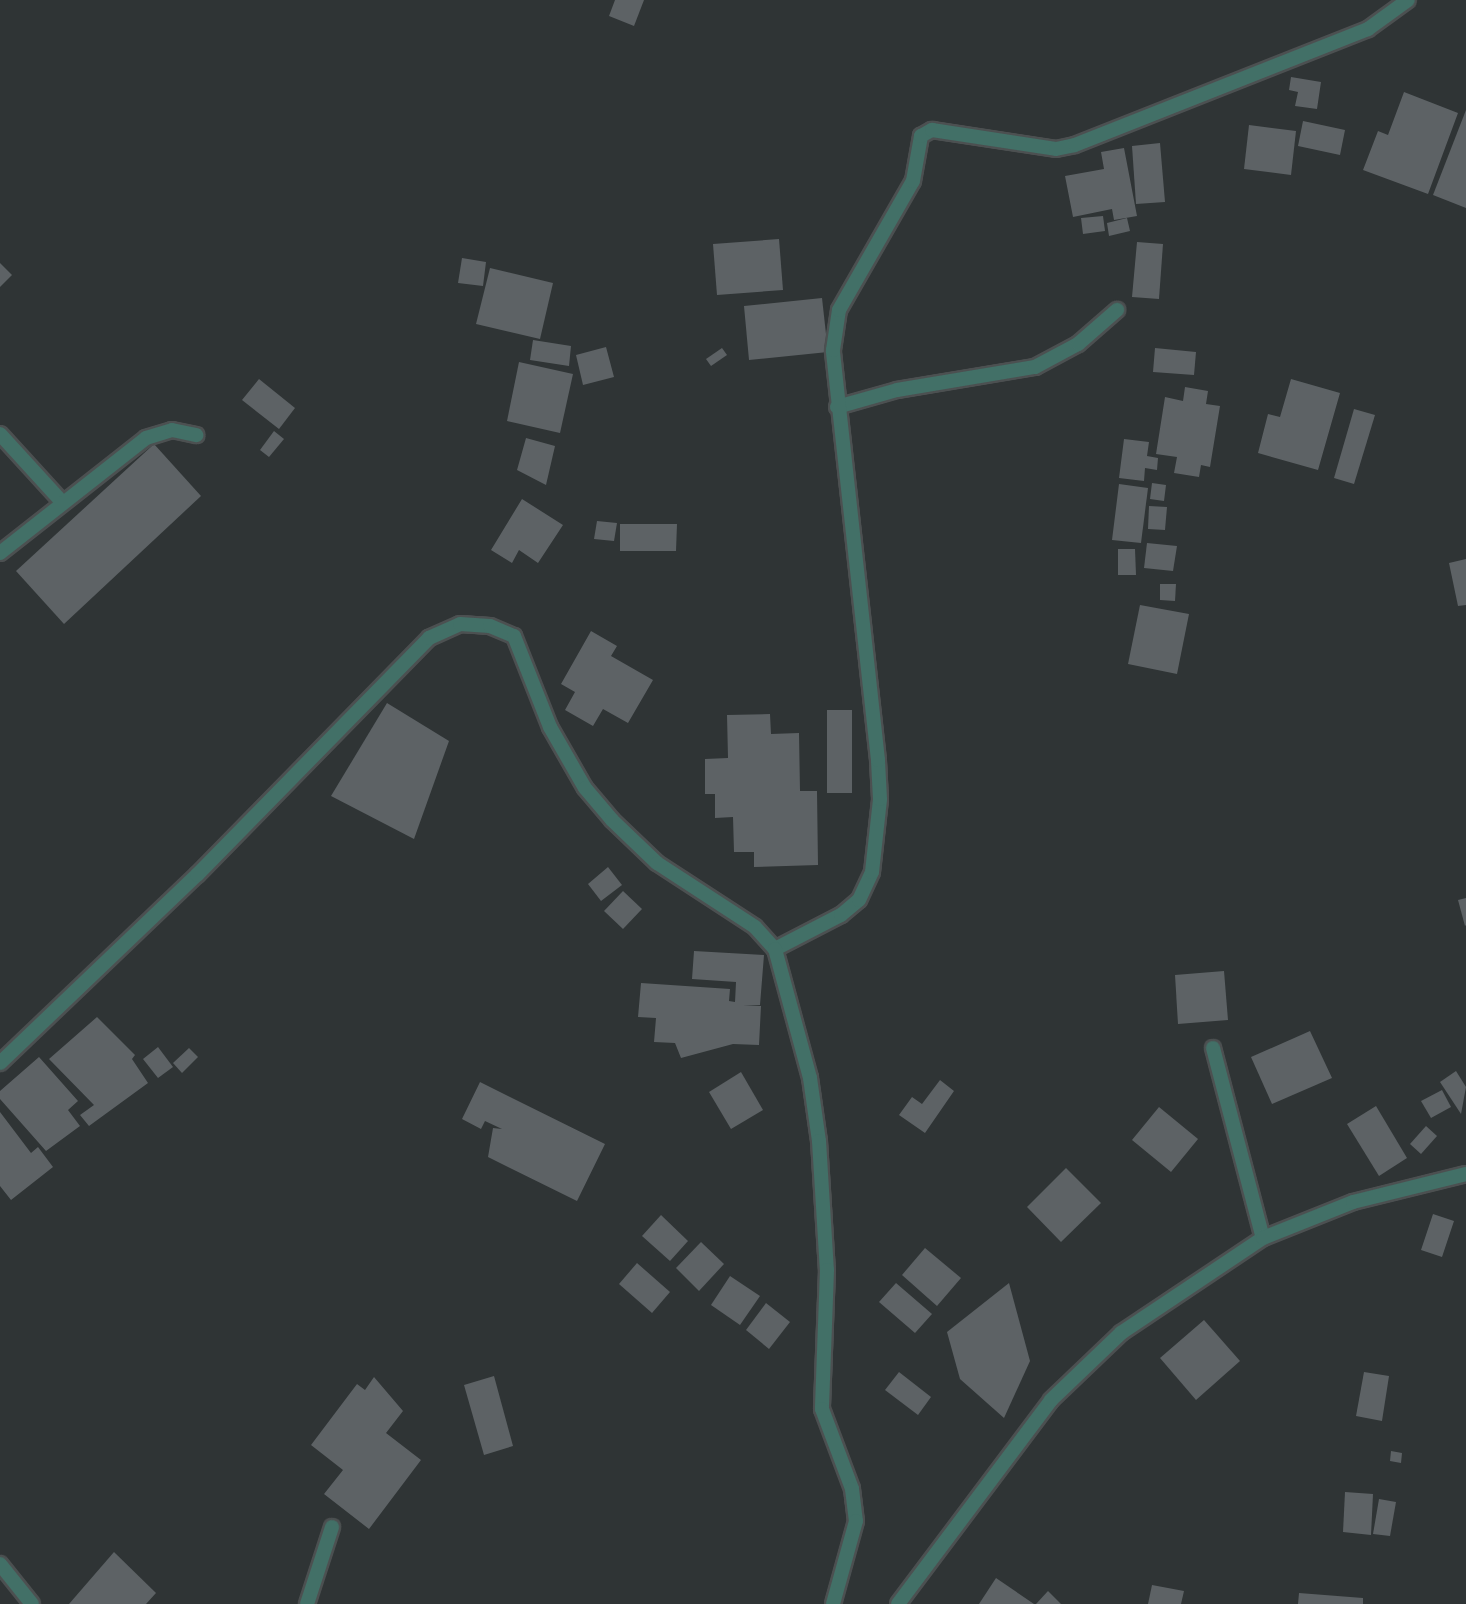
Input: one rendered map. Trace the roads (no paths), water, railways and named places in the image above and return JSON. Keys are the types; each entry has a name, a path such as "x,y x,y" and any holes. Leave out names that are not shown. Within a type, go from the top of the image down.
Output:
{"street":[{"path":"775,950 859,900 875,853 880,799 877,746 837,407 833,349 839,310 913,181 922,136 932,130 1056,149 1075,145 1368,29 1408,0"},
{"path":"837,407 897,390 1035,367 1078,344 1117,310"},
{"path":"0,553 146,438 172,430 195,435"},
{"path":"0,434 62,502"},
{"path":"0,1063 197,875 429,638 460,624 491,626 514,636 550,727 585,788 612,820 657,863 755,927 775,950 810,1078 819,1141 827,1270 822,1409 852,1489 856,1521 833,1604"},
{"path":"1213,1048 1263,1238"},
{"path":"898,1604 1051,1399 1121,1333 1263,1238 1353,1202 1466,1174"},
{"path":"307,1604 332,1527"},
{"path":"0,1563 32,1604"}]}
